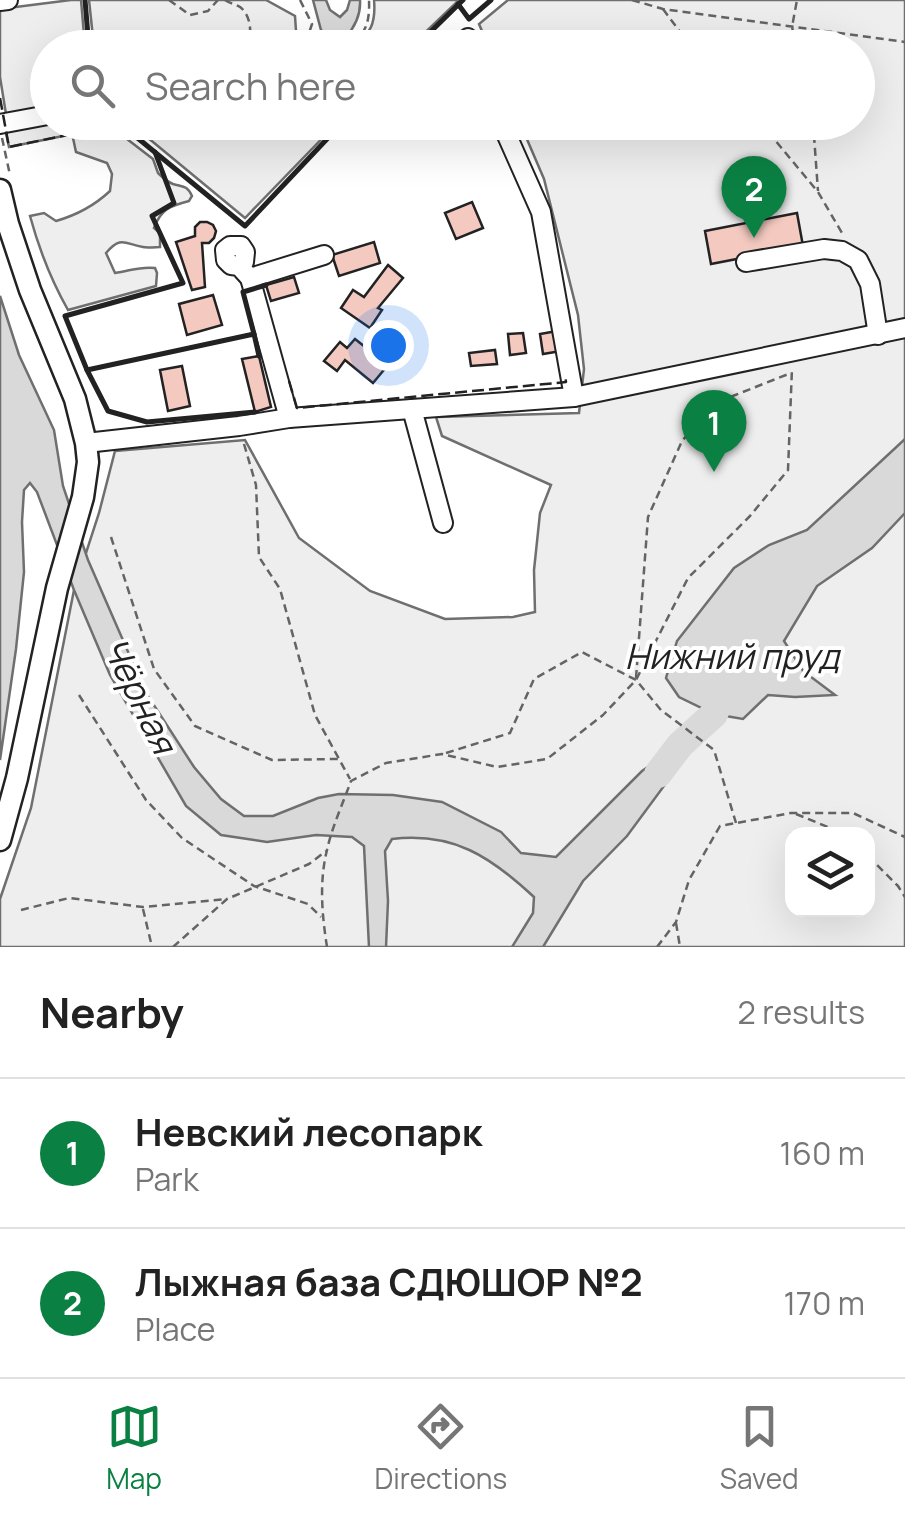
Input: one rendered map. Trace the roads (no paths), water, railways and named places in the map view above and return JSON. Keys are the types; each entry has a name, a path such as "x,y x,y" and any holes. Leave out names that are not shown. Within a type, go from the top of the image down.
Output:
{"main road":[{"path":"0,190 30,290 74,399 86,443 87,480 57,588 0,840"}],"street":[{"path":"0,1 8,0"},
{"path":"0,124 30,118"},
{"path":"509,140 541,212 574,398"},
{"path":"746,262 824,249 858,260 870,284 878,335"},
{"path":"290,418 244,272 324,255"},
{"path":"86,443 290,418 574,398 905,328"},
{"path":"412,409 443,523"}],"water":[{"path":"313,0 326,0 330,10 340,17 350,0 360,0 352,30 321,30"},
{"path":"0,296 19,355 54,430 63,486 88,560 146,693 194,767 221,799 244,816 273,816 339,794 393,795 442,802 501,832 521,853 556,857 642,771 680,745 664,786 627,836 583,881 543,947 512,947 533,913 534,897 518,882 469,850 434,839 414,838 392,839 385,851 386,947 369,947 364,846 352,837 316,835 267,842 221,835 186,806 110,675 30,483 24,490 24,572 0,760"},
{"name":"Нижний пруд","path":"905,439 905,513 872,548 817,586 784,641 803,671 835,695 768,695 743,719 714,714 679,697 666,678 677,641 734,568 769,545 807,530"}],"waterway":[{"name":"Чёрная","path":"658,774 680,745 714,714 727,681"}],"place":[{"name":"Лыжная база СДЮШОР №2","path":"754,238"},
{"name":"Невский лесопарк","path":"714,472"}]}
